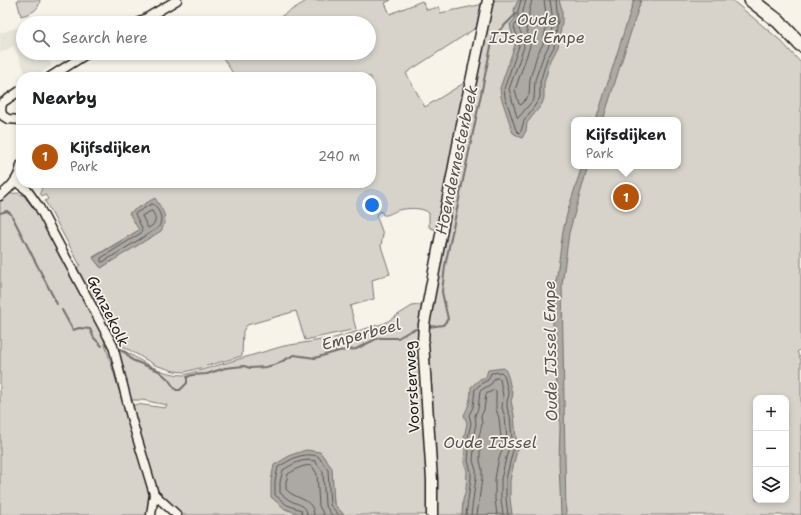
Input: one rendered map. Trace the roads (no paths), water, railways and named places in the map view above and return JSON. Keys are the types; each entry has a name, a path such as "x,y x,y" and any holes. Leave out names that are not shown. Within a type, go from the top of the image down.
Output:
{"main road":[{"path":"751,0 778,21 801,46"}],"street":[{"path":"150,16 177,0"},
{"name":"Voorsterweg","path":"432,515 432,480 423,342 424,324 459,139 488,0"},
{"path":"58,72 77,60"},
{"path":"16,93 2,103 0,111 3,116 8,119 16,120"},
{"path":"0,196 15,181"},
{"name":"Ganzekolk","path":"24,188 39,207 113,346 132,421 154,494 150,515"},
{"path":"154,494 178,515"}],"water":[{"name":"Oude IJssel Empe","path":"520,0 559,0 562,9 562,22 558,47 551,60 544,83 544,98 542,104 527,123 526,131 522,138 513,133 501,97 500,88 515,45 510,24 515,19 514,10 517,2"},
{"path":"634,0 641,0 604,117 597,117"},
{"path":"581,169 587,169 569,233 562,285 566,515 561,515 559,397 554,366 553,325 554,297 563,231"},
{"path":"155,198 163,210 165,218 161,231 101,268 93,258 139,230 129,213"},
{"name":"Oude IJssel","path":"504,368 513,395 511,401 514,415 517,450 510,480 512,514 462,515 467,471 464,461 465,449 463,444 467,423 464,415 471,395 471,387 480,379 486,377 488,370"},
{"path":"306,450 320,452 332,468 334,504 344,515 304,515 285,509 271,497 271,481 274,465 291,455"}],"waterway":[{"name":"Hoendernesterbeek","path":"428,327 443,325 448,319 442,292 445,266 493,37 516,14"},
{"name":"Hoendernesterbeek","path":"0,213 7,211 11,214 57,304"},
{"name":"Hoendernesterbeek","path":"62,310 73,330 79,328 90,329 94,338 102,346"},
{"name":"Emperbeel","path":"118,349 126,353 132,360 159,371 168,379 176,390 180,390 187,383 187,377 192,375 207,374 225,368 244,366 250,368 266,367 277,364 294,355 315,358 339,351 356,349 378,338 398,338 410,331 420,328"}],"place":[{"name":"Kijfsdijken","path":"626,197"}]}
